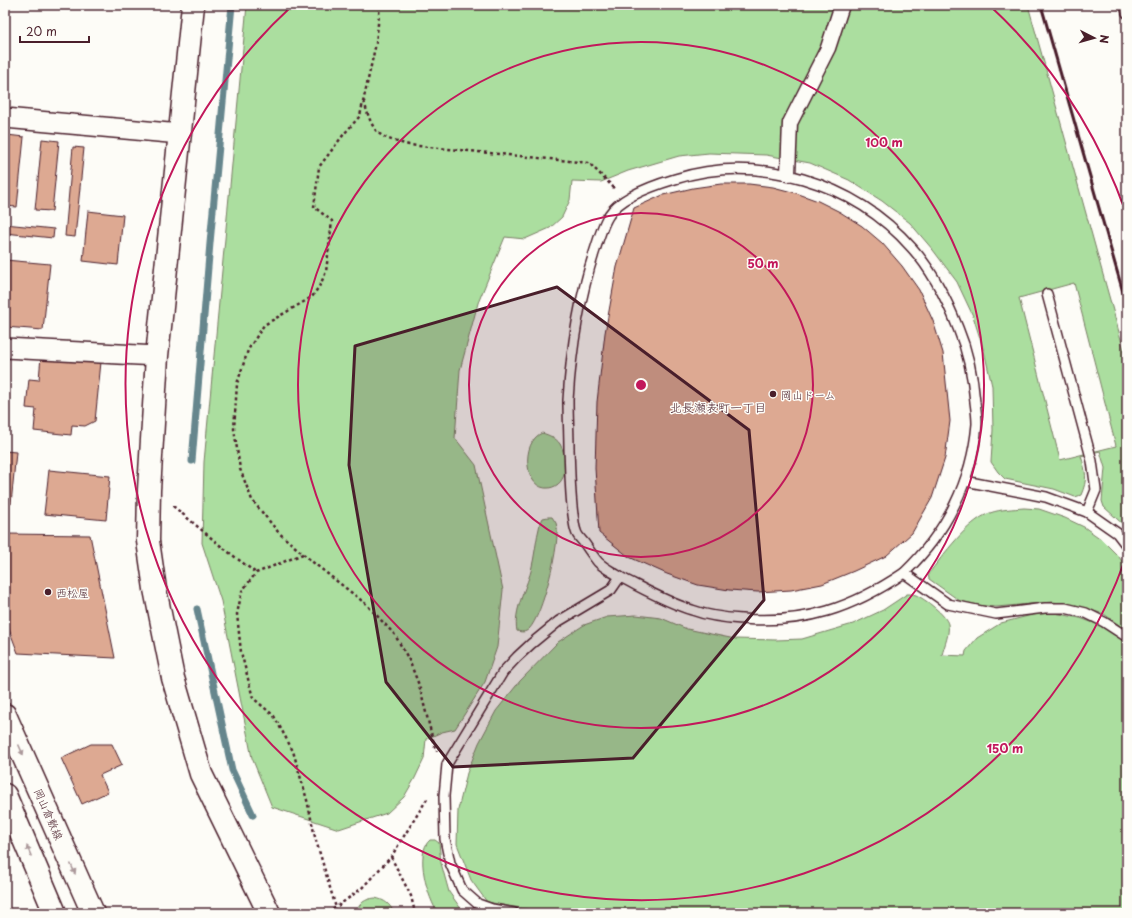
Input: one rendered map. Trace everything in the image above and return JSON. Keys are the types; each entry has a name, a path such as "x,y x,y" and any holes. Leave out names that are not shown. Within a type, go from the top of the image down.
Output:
{"street":[{"path":"193,5 157,356 149,490 148,540 155,589 174,678 201,774 269,913"},
{"path":"788,174 790,123 828,48 842,5"},
{"path":"5,118 180,134"},
{"path":"5,348 157,356"},
{"name":"岡山倉敷線","path":"5,715 93,913"},
{"path":"5,795 55,913"}],"lane":[{"path":"1125,5 1127,13"},
{"path":"712,170 751,170 788,174 812,181 836,191 864,206 889,225 913,248 933,276 951,310 965,346 974,384 977,422 972,452 964,481 952,511 937,536 918,559 904,572 882,587 855,601 827,612 796,619 761,621 728,618 693,611 662,599 620,577 600,564 576,533 570,491 568,408 570,368 578,318 589,270 609,214 626,199 655,185 686,175 712,170"},
{"path":"1047,294 1092,461 1096,490 1087,512"},
{"path":"964,481 1046,496 1087,512 1117,533 1127,546"},
{"path":"904,572 948,604 996,614 1045,608 1065,608 1086,613 1104,622 1127,637"},
{"path":"514,913 492,909 478,904 462,890 450,863 445,839 444,796 447,764 504,672 517,657 560,621 611,590 620,577"}],"path":[{"path":"380,5 376,43 360,116 319,167 314,207 332,221 326,272 312,297 264,325 248,350 237,384 234,429 240,469 252,500 279,533 366,604 395,635 409,660 419,685 435,748 447,764"},
{"path":"364,101 368,117 373,127 381,136 391,141 409,145 589,163 626,199"},
{"path":"173,506 256,573"},
{"path":"303,554 256,573 242,591 237,614 241,652 253,698 274,716 293,751 307,800 315,837 336,908"},
{"path":"328,913 361,889 391,857 430,794"},
{"path":"391,857 411,896 416,913"}],"highlighted area":[{"path":"557,287 749,430 764,600 633,758 453,767 386,682 349,465 355,346"}],"green space":[{"path":"247,5 1028,5 1127,361 1127,528 1104,507 1102,501 1105,468 1100,451 1081,456 1085,471 1085,480 1081,495 1075,497 1054,489 1005,479 998,472 991,462 993,430 992,386 984,351 973,316 957,282 910,223 882,201 849,180 810,163 766,155 709,153 679,156 628,171 601,182 572,181 570,200 562,217 550,228 525,239 505,237 478,303 460,370 455,438 476,465 503,590 497,647 485,682 455,729 442,732 426,739 424,759 404,797 387,813 339,829 272,807 252,758 221,601 202,543 204,462","holes":["1074,283 1116,446 1060,460 1019,298"]},
{"path":"542,433 552,437 560,444 563,450 565,463 565,470 560,482 556,486 549,488 541,487 534,482 528,465 530,446 535,438"},
{"path":"1007,509 1039,509 1065,518 1084,527 1101,539 1119,557 1127,568 1127,631 1104,614 1073,605 1053,602 996,607 960,601 929,579 928,574 956,539 981,517"},
{"path":"552,517 556,522 557,532 554,561 550,578 540,610 534,622 526,631 517,631 516,623 518,608 531,571 537,535 543,518"},
{"path":"907,594 916,595 925,600 946,620 948,624 948,632 942,655 965,656 966,651 977,638 1001,623 1049,612 1080,618 1105,627 1127,645 1127,913 547,913 487,902 471,880 457,844 458,810 467,773 479,743 496,711 520,681 558,642 584,625 607,617 636,615 661,618 687,629 735,639 802,639 853,624 883,610"},
{"path":"430,840 435,840 439,843 441,863 449,892 464,913 438,913 430,898 424,876 423,855 425,846"},
{"path":"375,898 387,903 394,913 356,913 363,902 368,899"}],"building":[{"path":"7,135 24,137 17,207 5,206 5,157"},
{"path":"42,139 59,141 52,211 35,210"},
{"path":"73,147 84,148 75,237 65,236"},
{"name":"岡山ドーム","path":"721,184 749,184 773,187 796,193 818,201 840,212 862,226 882,243 902,266 919,290 933,321 943,353 950,421 945,458 932,498 912,533 886,556 822,584 791,590 758,592 729,590 698,585 667,574 629,557 599,533 595,468 597,402 605,333 617,267 634,208 663,195 693,188"},
{"path":"88,211 123,215 118,265 83,261"},
{"path":"5,224 54,229 53,238 5,233"},
{"path":"5,260 50,264 43,330 5,327"},
{"path":"41,356 101,362 95,421 85,426 72,425 71,435 34,431 36,409 26,408 29,379 39,380"},
{"path":"5,451 16,452 11,504 5,503"},
{"path":"49,470 110,476 106,520 44,514"},
{"path":"5,534 90,535 115,658 18,653 5,619"},
{"path":"91,744 112,744 122,765 100,775 108,792 82,804 61,758"}],"waterway":[{"path":"192,461 232,5"},
{"path":"197,609 232,770 253,815"}],"railway":[{"path":"1041,5 1127,306"}],"place":[{"name":"岡山ドーム","path":"773,394"},
{"name":"西松屋","path":"48,592"}],"district":[{"name":"北長瀬表町一丁目","path":"718,407"}]}
